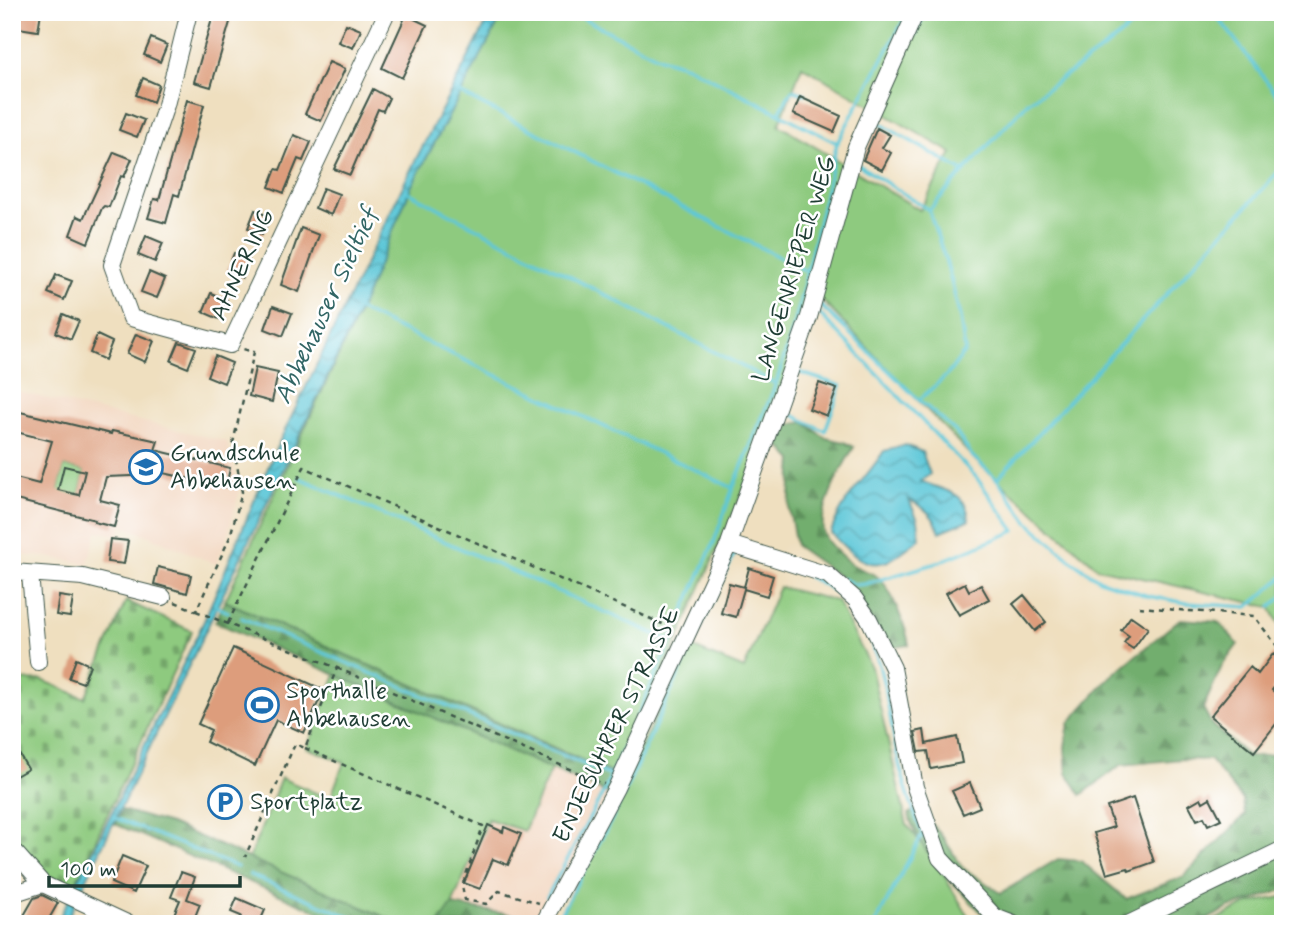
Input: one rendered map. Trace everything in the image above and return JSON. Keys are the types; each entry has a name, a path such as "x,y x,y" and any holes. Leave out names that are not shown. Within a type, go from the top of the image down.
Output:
{"street":[{"name":"AHNERING","path":"189,12 166,106 112,265 131,318 230,345 387,12"},
{"name":"LANGENRIEPER WEG","path":"729,544 809,317 856,148 916,12"},
{"name":"ENJEBUHRER STRASSE","path":"543,924 616,788 729,544"},
{"path":"729,544 828,575 855,599 893,668 915,787 940,858 995,917 1013,924"},
{"path":"12,572 83,577 163,597"},
{"path":"30,573 38,662"},
{"path":"12,849 43,884 129,924"},
{"path":"1128,924 1283,849"},
{"path":"12,894 43,884"}],"path":[{"path":"196,611 230,537 243,492 233,443 254,352 230,345"},
{"path":"228,623 304,467 688,634"},
{"path":"163,597 337,668 603,784"},
{"path":"1139,607 1255,616 1283,654"},
{"path":"305,748 337,668"},
{"path":"245,857 295,744 484,826 462,886 465,900 486,904 499,891 552,906"}],"shaded area":[{"path":"12,390 227,442 239,492 227,538 216,564 122,525 117,535 97,531 88,564 12,555"},
{"path":"551,769 609,794 542,920 452,905 488,818 524,830"}],"green space":[{"path":"504,12 1283,12 1283,631 1270,607 1098,568 977,462 820,298 745,486 618,776 225,601 361,307 411,187","holes":["802,66 952,153 920,210 779,125"]},
{"path":"804,422 826,438 854,447 828,499 823,531 830,545 838,553 884,583 898,610 909,645 889,648 847,582 796,546 789,509 793,460 780,446 780,435 788,425"},
{"path":"64,466 85,471 79,495 57,494"},
{"path":"779,587 837,601 871,667 907,825 935,861 975,924 556,924 689,646 744,669"},
{"path":"126,601 192,631 74,887 46,875 12,835 12,681 42,680 85,698"},
{"path":"225,601 617,777 609,794 215,622"},
{"path":"1180,619 1219,622 1238,644 1222,666 1203,708 1212,725 1249,757 1283,753 1283,890 1229,908 1198,924 993,924 931,856 912,826 909,813 920,810 942,836 963,868 1001,893 1058,859 1081,861 1126,899 1183,877 1245,815 1243,800 1210,760 1182,759 1121,765 1081,795 1067,773 1065,747 1069,723 1110,677"},
{"path":"336,675 551,769 524,831 488,819 452,905 439,924 401,924 249,859 281,778 330,799 344,762 307,748"},
{"path":"122,810 170,824 401,924 347,924 115,824"},
{"path":"1283,897 1283,924 1207,924 1250,903"},
{"path":"452,905 542,920 540,924 439,924"}],"water":[{"path":"492,12 504,12 411,187 361,307 65,924 56,924 204,621 274,453 414,163"},
{"path":"906,445 922,452 930,474 921,481 959,497 968,510 969,520 940,532 928,513 909,500 918,520 920,539 888,561 871,563 849,551 831,533 847,500 884,451"}],"building":[{"path":"12,12 41,12 38,31 12,27"},
{"path":"214,12 233,12 211,87 194,82"},
{"path":"406,15 427,25 402,78 382,68"},
{"path":"346,24 361,30 353,48 338,42"},
{"path":"151,38 167,45 160,62 144,55"},
{"path":"329,62 345,69 321,121 305,114"},
{"path":"143,78 159,85 153,102 136,95"},
{"path":"373,89 389,98 383,111 378,109 350,175 334,169"},
{"path":"800,97 841,116 834,132 793,114"},
{"path":"187,100 204,105 179,196 174,194 166,223 148,218 154,199 159,200"},
{"path":"126,113 144,120 137,137 119,130"},
{"path":"877,128 890,135 882,148 891,153 882,170 863,160"},
{"path":"294,135 311,142 303,161 298,159 284,193 269,187 276,169 280,170"},
{"path":"114,152 132,159 124,177 121,176 109,207 102,208 88,243 70,235 77,216 83,219"},
{"path":"323,188 339,194 331,215 315,208"},
{"path":"255,210 270,217 262,235 248,228"},
{"path":"301,228 319,235 299,292 281,285"},
{"path":"146,236 163,243 155,262 138,255"},
{"path":"234,253 249,260 242,278 227,271"},
{"path":"149,272 165,279 157,298 141,292"},
{"path":"56,275 72,281 64,300 48,293"},
{"path":"211,293 227,300 219,319 203,312"},
{"path":"273,306 292,313 283,336 265,329"},
{"path":"63,314 79,321 71,339 56,333"},
{"path":"136,334 154,341 145,362 127,354"},
{"path":"97,335 112,342 105,360 90,353"},
{"path":"179,342 196,348 188,368 171,361"},
{"path":"215,356 232,363 224,383 207,376"},
{"path":"255,368 278,373 272,402 249,396"},
{"path":"819,383 837,389 827,416 809,409"},
{"name":"Grundschule Abbehausen","path":"12,410 111,434 112,431 158,441 155,450 230,468 226,487 159,472 158,475 106,477 100,500 120,505 114,527 94,522 95,520 12,499 12,477 39,484 52,441 12,431","holes":["64,466 85,471 79,495 58,490"]},
{"path":"110,539 128,541 124,564 107,562"},
{"path":"158,567 191,575 187,593 154,584"},
{"path":"749,568 773,576 767,596 744,589 736,617 721,613 729,583 744,587"},
{"path":"965,583 969,591 981,585 989,599 959,615 946,593"},
{"path":"1024,595 1046,622 1035,631 1013,604"},
{"path":"59,596 73,598 70,617 56,615"},
{"path":"1131,616 1148,628 1133,649 1124,643 1129,636 1121,630"},
{"name":"Sporthalle Abbehausen","path":"233,648 324,690 304,733 276,720 255,766 206,742 211,730 198,724"},
{"path":"1273,654 1283,662 1283,676 1272,690 1283,699 1283,729 1276,724 1254,752 1210,716 1250,667 1258,674"},
{"path":"76,659 90,665 83,683 69,678"},
{"path":"924,730 926,744 957,737 962,763 931,769 928,751 919,752 915,732"},
{"path":"12,742 28,769 12,778"},
{"path":"970,783 980,807 963,814 952,791"},
{"path":"1133,798 1154,862 1129,871 1128,868 1107,874 1094,833 1114,827 1107,807"},
{"path":"1201,798 1203,802 1210,798 1221,819 1208,825 1204,817 1197,820 1189,805"},
{"path":"488,825 503,832 504,827 521,834 508,865 493,859 480,889 464,883"},
{"path":"122,856 146,866 134,893 111,883"},
{"path":"181,872 195,877 187,899 200,904 192,924 172,919 180,900 171,897"},
{"path":"42,895 58,903 46,924 19,924 34,898"},
{"path":"237,898 265,910 259,924 237,924 241,916 231,912"}],"waterway":[{"path":"571,12 660,58 687,66 837,143 795,322 776,384 714,542 679,622"},
{"path":"915,34 925,12"},
{"path":"929,210 1027,103 1107,46 1148,12"},
{"path":"1214,12 1283,103"},
{"path":"837,143 906,16"},
{"path":"779,113 792,90 805,94"},
{"path":"456,91 806,271"},
{"path":"874,120 963,171"},
{"path":"857,164 929,210 948,268 965,351 948,374 919,400"},
{"path":"997,479 1283,167"},
{"path":"406,191 776,384"},
{"path":"819,304 955,431 972,456 997,479 1028,522 1072,561 1100,580 1148,596 1187,603 1248,607 1283,577"},
{"name":"Abbehauser Sieltief","path":"355,308 733,488"},
{"path":"817,311 976,477 1015,531 934,564 865,584 856,585 843,579"},
{"path":"781,409 825,431 841,386 795,371"},
{"path":"300,478 671,641"},
{"path":"555,924 612,819 735,553 737,554"},
{"path":"808,577 834,591 853,610 867,633 884,687 901,771 924,837"},
{"path":"1271,607 1283,596"},
{"path":"216,606 228,612"},
{"path":"242,618 611,776"},
{"path":"547,897 605,789 675,632"},
{"path":"115,818 237,867"},
{"path":"875,924 923,833"},
{"path":"250,875 367,924"},
{"path":"534,924 538,916"}],"place":[{"name":"Grundschule Abbehausen","path":"146,467"},
{"name":"Sporthalle Abbehausen","path":"262,705"},
{"name":"Sportplatz","path":"225,802"}]}
